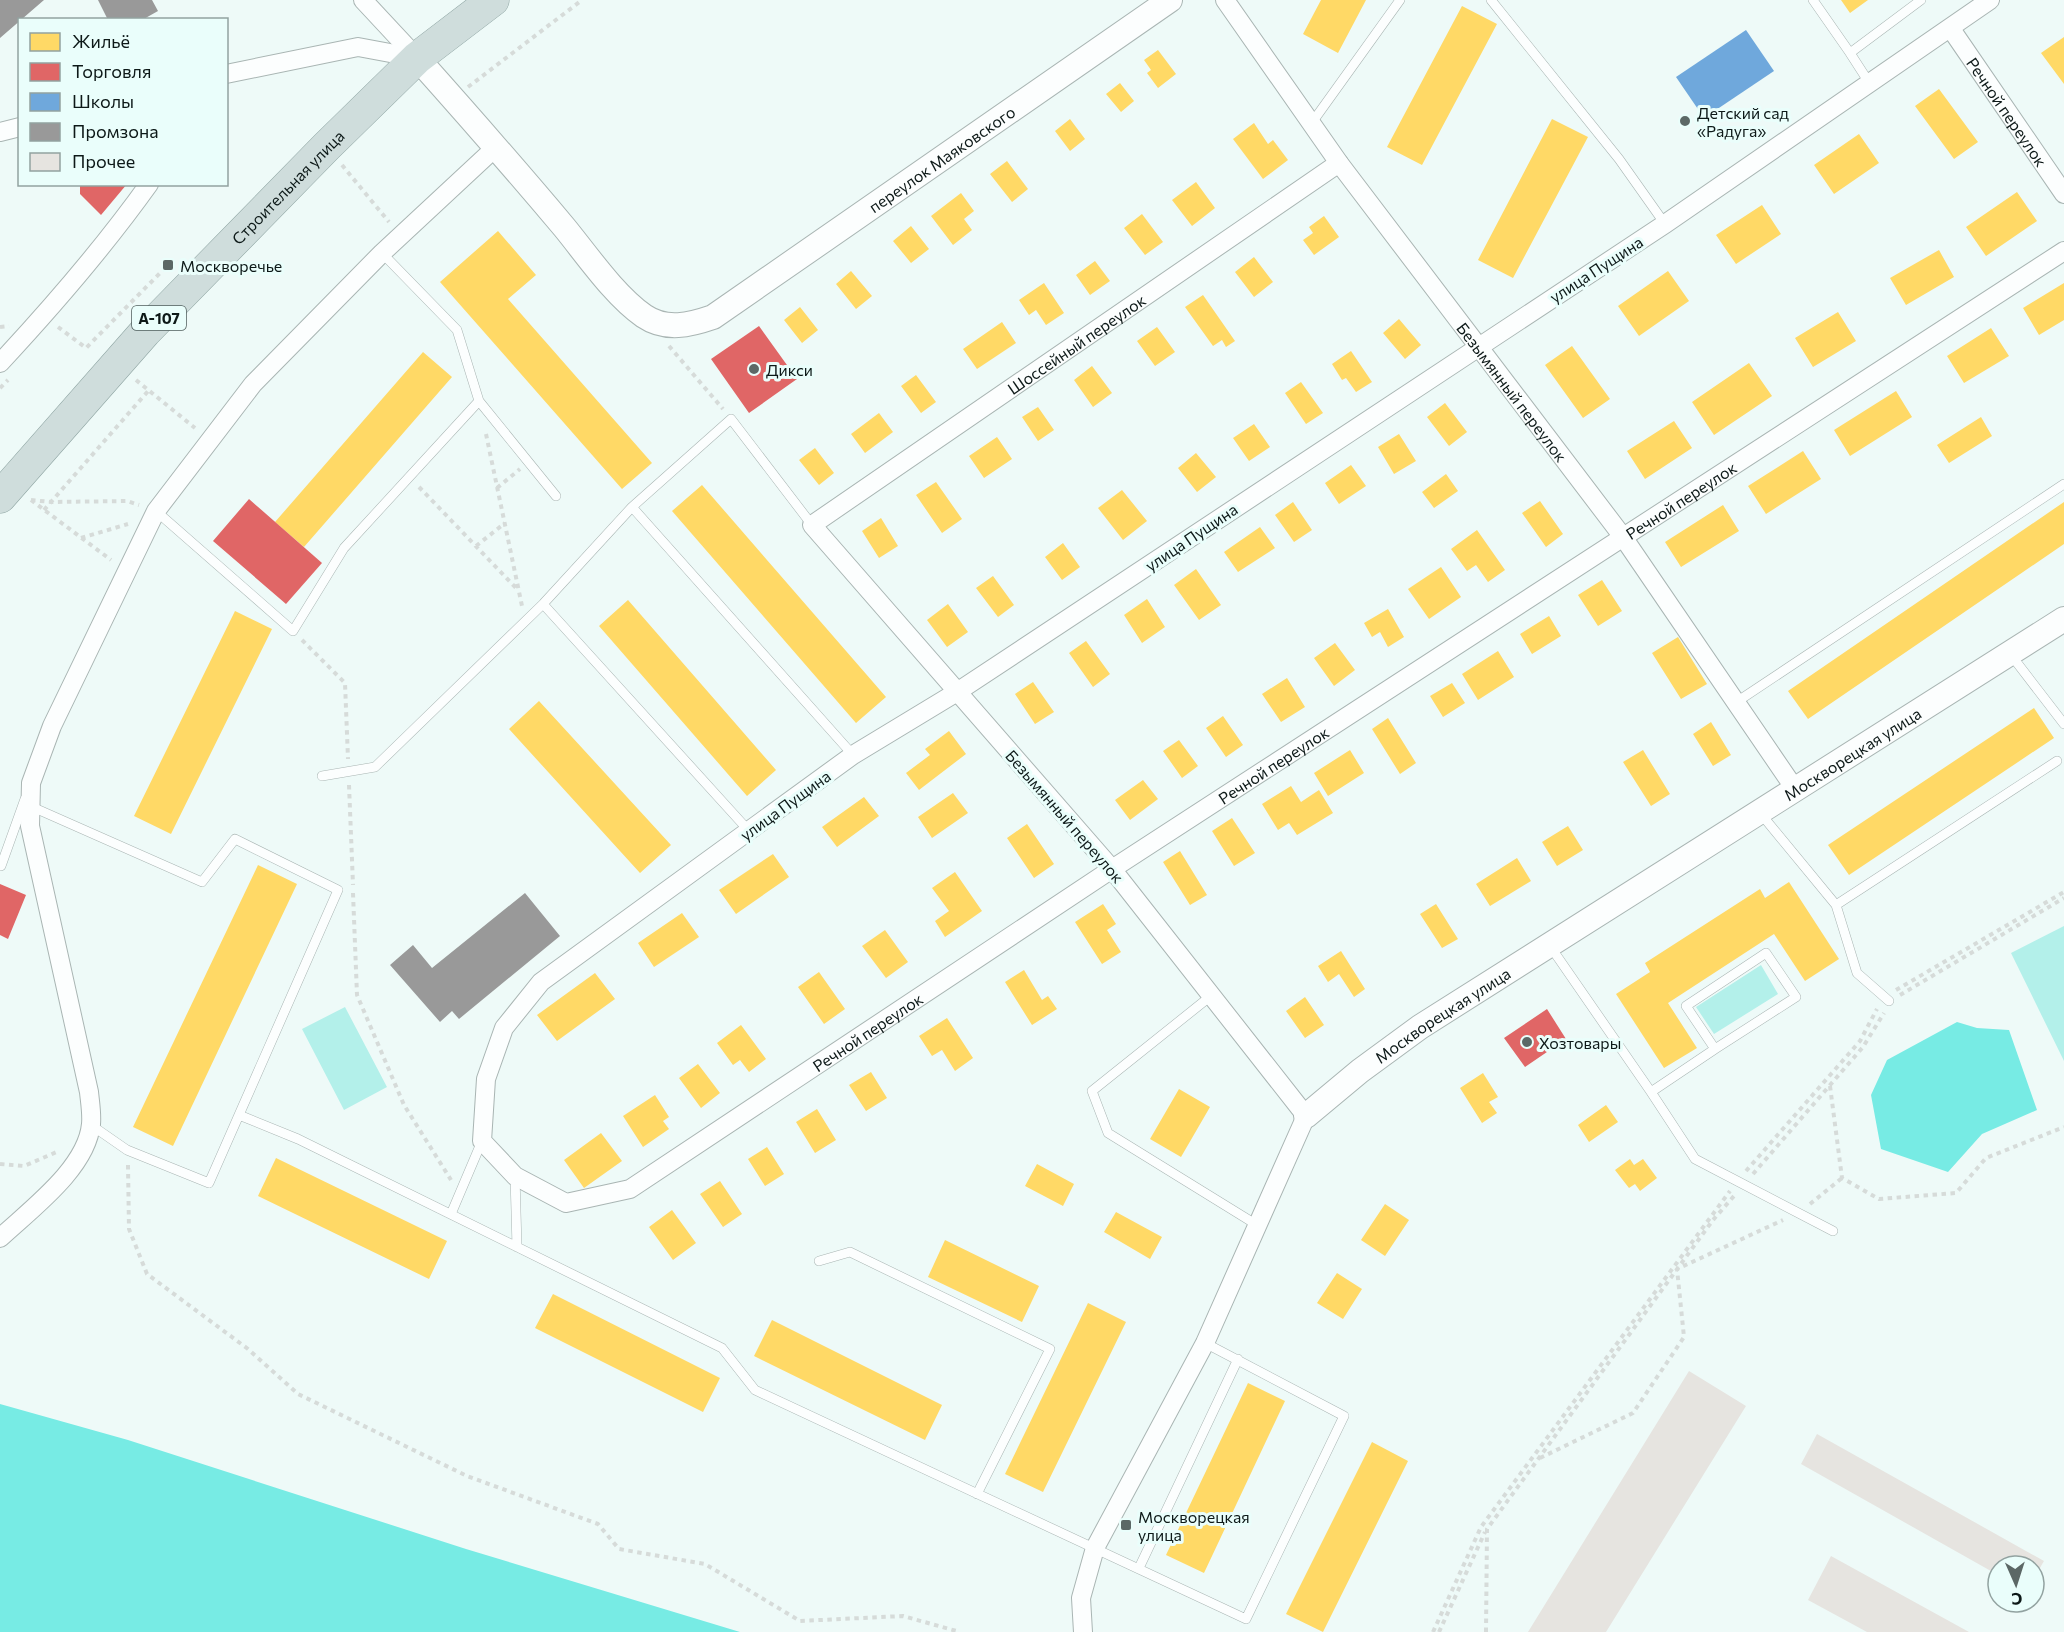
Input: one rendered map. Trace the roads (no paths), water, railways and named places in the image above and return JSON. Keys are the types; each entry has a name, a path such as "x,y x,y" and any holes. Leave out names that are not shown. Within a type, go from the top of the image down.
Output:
{"highway":[{"name":"Строительная улица","path":"0,497 145,332 327,146 417,58 493,0"}],"street":[{"path":"0,1238 45,1197 81,1156 91,1125 89,1092 30,826 31,783 52,726 156,511 210,440 253,384 382,253 496,147 363,0"},
{"name":"переулок Маяковского","path":"496,147 616,289 644,316 665,325 689,326 713,317 1170,0"},
{"name":"Безымянный переулок","path":"1225,0 1339,163 1623,537 1795,789"},
{"name":"улица Пущина","path":"482,1141 486,1079 504,1028 541,982 853,755 957,692 1665,224 1990,0"},
{"name":"Речной переулок","path":"1951,29 2064,194"},
{"path":"228,74 358,47 417,58"},
{"path":"0,132 18,128"},
{"name":"Шоссейный переулок","path":"812,525 1339,163"},
{"path":"0,363 67,287 147,186"},
{"name":"Речной переулок","path":"482,1141 515,1176 566,1203 630,1190 1112,869 2064,251"},
{"name":"Безымянный переулок","path":"812,525 1112,869 1306,1116"},
{"name":"Москворецкая улица","path":"1083,1632 1081,1598 1095,1548 1205,1343 1306,1116 1360,1071 1412,1033 1548,944 2064,619"}],"lane":[{"path":"1311,124 1400,0"},
{"path":"1491,0 1619,159 1665,224"},
{"path":"1813,0 1870,84"},
{"path":"1850,53 1921,0"},
{"path":"382,253 457,330 479,401 556,496"},
{"path":"156,511 293,631 344,548 479,401"},
{"path":"322,776 375,767 543,604 632,507 731,419 812,525"},
{"path":"1735,703 2064,484"},
{"path":"632,507 829,725 853,755"},
{"path":"543,604 749,831"},
{"path":"2010,653 2064,724"},
{"path":"1836,905 2057,761"},
{"path":"1,866 31,783"},
{"path":"30,806 202,882 235,839 338,890 209,1183 127,1150 91,1125"},
{"path":"1759,812 1836,905 1857,973 1887,999"},
{"path":"1548,944 1695,1159 1833,1231"},
{"path":"1651,1092 1796,997 1766,953 1686,1006 1716,1049"},
{"path":"1212,995 1092,1091 1108,1133 1257,1225"},
{"path":"239,1115 298,1139 722,1348 755,1390 1246,1619 1344,1416 1205,1343"},
{"path":"451,1214 482,1141"},
{"path":"515,1176 518,1248"},
{"path":"819,1261 850,1252 1050,1349 977,1494"},
{"path":"1139,1568 1238,1359"}],"water":[{"path":"1957,1022 1977,1028 2009,1030 2037,1110 1982,1134 1948,1172 1881,1149 1871,1095 1887,1060"},
{"path":"0,1404 128,1440 466,1549 740,1632 0,1632"}],"place":[{"name":"Детский сад «Радуга»","path":"1685,121"},
{"name":"Москворечье","path":"168,265"},
{"name":"Дикси","path":"754,369"},
{"name":"Хозтовары","path":"1527,1042"},
{"name":"Москворецкая улица","path":"1126,1525"}]}
